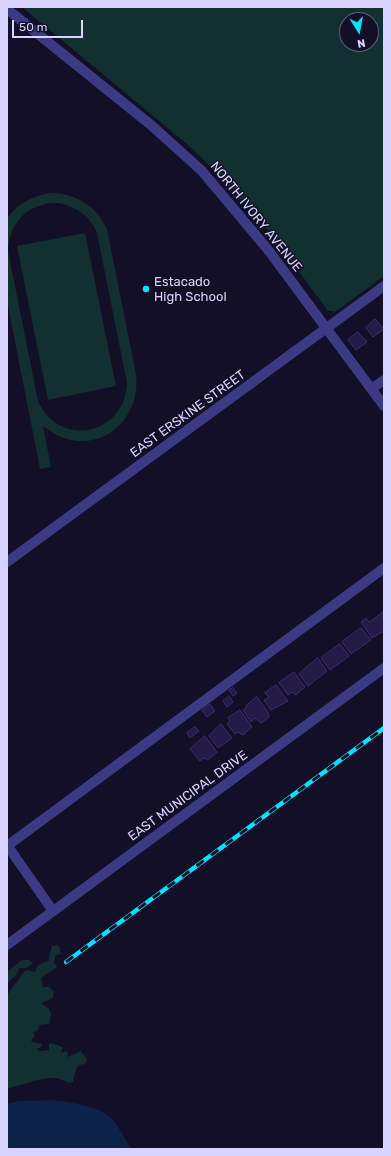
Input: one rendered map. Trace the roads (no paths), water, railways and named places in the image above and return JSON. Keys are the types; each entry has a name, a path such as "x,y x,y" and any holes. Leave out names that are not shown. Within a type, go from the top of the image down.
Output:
{"street":[{"name":"NORTH IVORY AVENUE","path":"7,9 151,125 202,171 270,251 384,406"},
{"name":"EAST ERSKINE STREET","path":"7,562 384,286"},
{"path":"371,389 384,380"},
{"path":"52,911 7,845 384,568"},
{"name":"EAST MUNICIPAL DRIVE","path":"7,944 384,668"}],"water":[{"path":"51,1100 92,1107 107,1115 116,1123 131,1149 7,1149 7,1104 20,1101"}],"railway":[{"path":"66,962 384,728"}],"place":[{"name":"Estacado High School","path":"146,289"}]}
